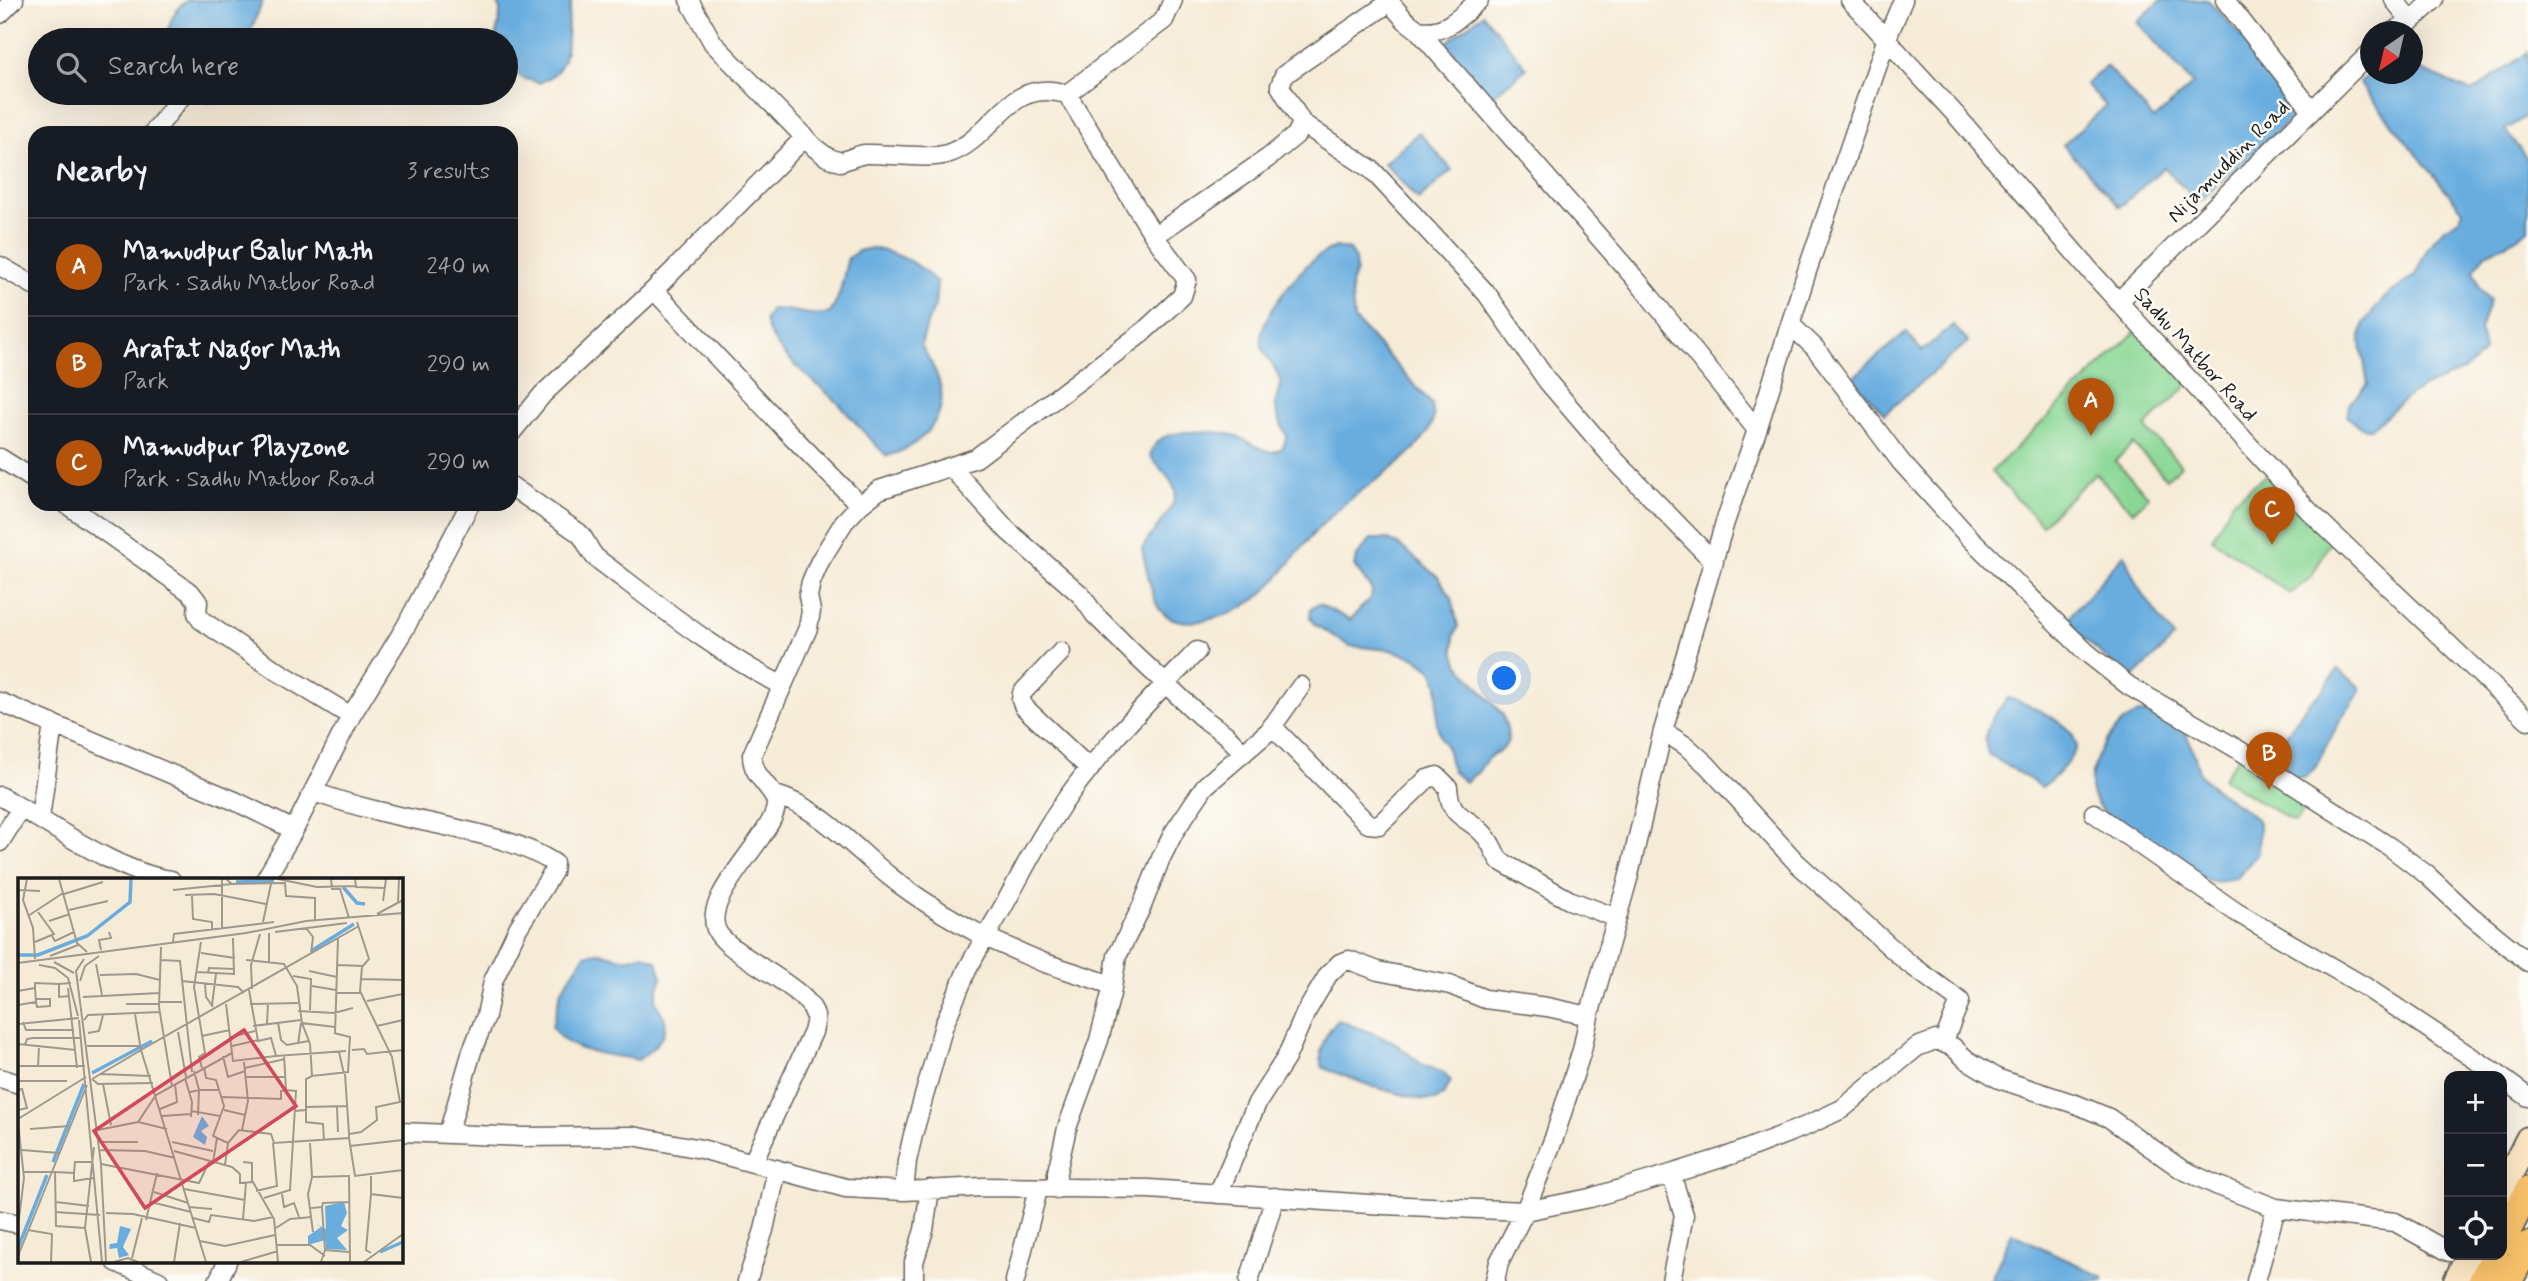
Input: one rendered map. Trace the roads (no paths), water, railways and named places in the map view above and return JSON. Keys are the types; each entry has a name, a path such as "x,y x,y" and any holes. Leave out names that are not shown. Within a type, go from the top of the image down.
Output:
{"main road":[{"path":"2507,1232 2528,1190"},
{"path":"2509,1281 2528,1245"}],"street":[{"path":"0,14 14,0"},
{"path":"689,0 713,43 827,157 840,162 863,154 892,157 947,154 969,142 1005,106 1026,95 1039,89 1067,94 1154,236 1187,280 1182,296 1142,333 976,458 879,490 844,522 820,561 811,582 808,628 752,755 752,767 775,795 788,799 814,815 916,896 949,918 1020,954 1112,985"},
{"path":"1067,94 1164,20 1173,0"},
{"path":"1418,30 1432,33 1444,29 1479,0"},
{"name":"Sadhu Matbor Road","path":"1850,0 1887,38 2118,302 2309,511 2528,720"},
{"path":"1494,1281 1499,1262 1525,1211 1554,1138 1582,1050 1663,731 1725,522 1887,38 1903,0"},
{"path":"2225,0 2311,109"},
{"path":"2394,0 2411,21 2434,0"},
{"path":"1714,562 1614,458 1548,382 1487,294 1372,170 1302,123 1280,86 1284,75 1389,1 1418,30 1639,283 1757,430"},
{"name":"Nijamuddin Road","path":"2118,302 2360,63"},
{"path":"158,126 175,105"},
{"path":"1154,236 1268,158 1296,135 1302,123"},
{"path":"518,424 543,394 654,290 806,137"},
{"path":"0,265 28,282"},
{"path":"654,290 860,505"},
{"path":"1790,324 1815,348 1901,462 1967,535 2086,652 2129,686 2239,750 2390,847 2427,875 2471,916 2528,962"},
{"path":"0,458 28,476"},
{"path":"951,467 1008,531 1082,595 1095,615 1200,716 1225,734 1244,753"},
{"path":"518,491 579,533 586,540 589,552 596,558 715,646 748,668 781,685"},
{"path":"76,511 191,593 198,602 197,613 201,620 351,716"},
{"path":"266,878 314,792 351,716 405,628 466,511"},
{"path":"904,1191 913,1135 944,1025 967,970 1042,834 1090,769 1197,651"},
{"path":"1061,652 1023,693 1020,700 1024,707 1090,769"},
{"path":"1057,1189 1067,1128 1099,1040 1117,956 1174,832 1205,786 1272,726 1301,686"},
{"path":"0,702 235,801 294,830"},
{"path":"40,818 53,724"},
{"path":"1272,726 1368,824 1379,825 1427,779 1437,776 1448,787 1449,803 1458,814 1489,839 1493,852 1500,861 1569,900 1617,918"},
{"path":"1663,731 1686,746 1707,765 1797,863 1907,962 1960,1001 1942,1043"},
{"path":"314,792 360,808 501,839 540,853 554,863 553,872 518,928 494,981 486,1016 472,1051 448,1134"},
{"path":"753,1162 813,1032 815,1016 809,1004 718,934 713,921 725,888 769,823 776,806 775,795"},
{"path":"0,796 113,860 164,878"},
{"path":"0,842 21,808"},
{"path":"2094,813 2236,912 2364,986 2492,1071"},
{"path":"1218,1194 1258,1103 1286,1058 1305,1014 1328,975 1340,963 1349,960 1378,971 1450,985 1485,999 1547,1007 1589,1016"},
{"path":"402,1132 523,1137 633,1136 701,1149 846,1188 904,1191 1149,1189 1420,1207 1525,1211 1590,1198 1763,1143 1842,1109 1917,1047 1936,1040 1952,1047 1967,1060 2000,1079 2109,1118 2181,1169 2276,1209 2395,1222 2463,1264"},
{"path":"0,1078 18,1084"},
{"path":"2507,1081 2528,1097"},
{"path":"2507,1181 2528,1139"},
{"path":"747,1281 764,1230 778,1169"},
{"path":"1671,1174 1684,1216 1671,1281"},
{"path":"914,1281 914,1262 924,1230 930,1189"},
{"path":"1015,1281 1038,1189"},
{"path":"1249,1281 1275,1197"},
{"path":"2256,1281 2276,1209"},
{"path":"0,1220 18,1224"},
{"path":"121,1264 159,1281"},
{"path":"218,1281 226,1264"}],"water":[{"path":"187,0 263,0 252,28 169,28 178,8"},
{"path":"496,0 572,0 564,59 551,76 539,83 518,74 518,28 498,28 499,5"},
{"path":"2161,0 2208,0 2305,106 2198,203 2164,167 2120,207 2063,145 2106,106 2086,84 2106,66 2154,119 2193,84 2137,22"},
{"path":"1483,14 1527,68 1490,98 1446,43"},
{"path":"2528,52 2528,115 2505,130 2528,160 2528,229 2519,237 2486,254 2474,270 2480,289 2490,300 2480,330 2484,352 2469,367 2413,393 2371,428 2361,427 2347,416 2349,404 2368,384 2360,338 2364,323 2383,299 2415,275 2428,247 2444,228 2459,219 2463,211 2359,83 2423,84 2423,70 2472,92"},
{"path":"1419,132 1452,170 1418,200 1384,163"},
{"path":"1336,247 1349,250 1355,259 1356,271 1351,285 1354,319 1432,404 1433,420 1428,431 1410,453 1333,514 1278,577 1253,601 1220,617 1194,622 1173,619 1164,614 1157,605 1142,549 1170,510 1175,494 1172,483 1150,455 1157,443 1165,437 1183,432 1233,435 1270,452 1283,447 1287,436 1276,410 1280,380 1261,342 1263,327 1274,306 1298,275 1321,254"},
{"path":"872,248 908,260 937,283 935,306 921,345 939,380 942,398 940,410 928,431 919,439 887,456 839,404 785,355 769,332 765,320 771,309 830,313 839,293 848,258 858,251"},
{"path":"1953,325 1968,342 1884,414 1852,378 1906,332 1922,351"},
{"path":"1371,539 1386,539 1398,544 1438,577 1452,598 1458,627 1454,636 1454,651 1459,665 1503,715 1508,741 1503,749 1487,759 1478,772 1465,782 1452,771 1448,751 1437,725 1438,686 1433,671 1414,657 1390,650 1350,646 1314,624 1310,617 1311,609 1319,604 1350,620 1371,597 1372,590 1355,567 1357,556"},
{"path":"2124,554 2138,587 2174,638 2131,680 2065,622"},
{"path":"2338,669 2361,688 2361,691 2341,719 2315,768 2304,778 2299,778 2281,769 2273,756 2275,750 2308,703 2318,696"},
{"path":"2008,698 2043,712 2061,723 2073,735 2077,746 2074,752 2062,769 2042,787 1988,754 1986,738 1989,724"},
{"path":"2139,713 2158,715 2180,727 2190,741 2203,778 2259,822 2258,853 2236,879 2215,882 2205,879 2178,859 2120,825 2095,801 2091,781 2101,749 2114,731"},
{"path":"600,952 626,958 642,954 657,961 662,978 656,1003 665,1020 664,1033 638,1060 579,1048 559,1036 552,1027 561,991 585,955"},
{"path":"1338,1020 1392,1041 1423,1065 1444,1073 1451,1081 1444,1094 1435,1100 1419,1099 1374,1087 1323,1068 1323,1042"},
{"path":"2012,1233 2103,1277 2103,1281 1990,1281"}],"place":[{"name":"Mamudpur Balur Math","path":"2091,436"},
{"name":"Mamudpur Playzone","path":"2272,545"},
{"name":"Arafat Nagor Math","path":"2269,790"}]}
